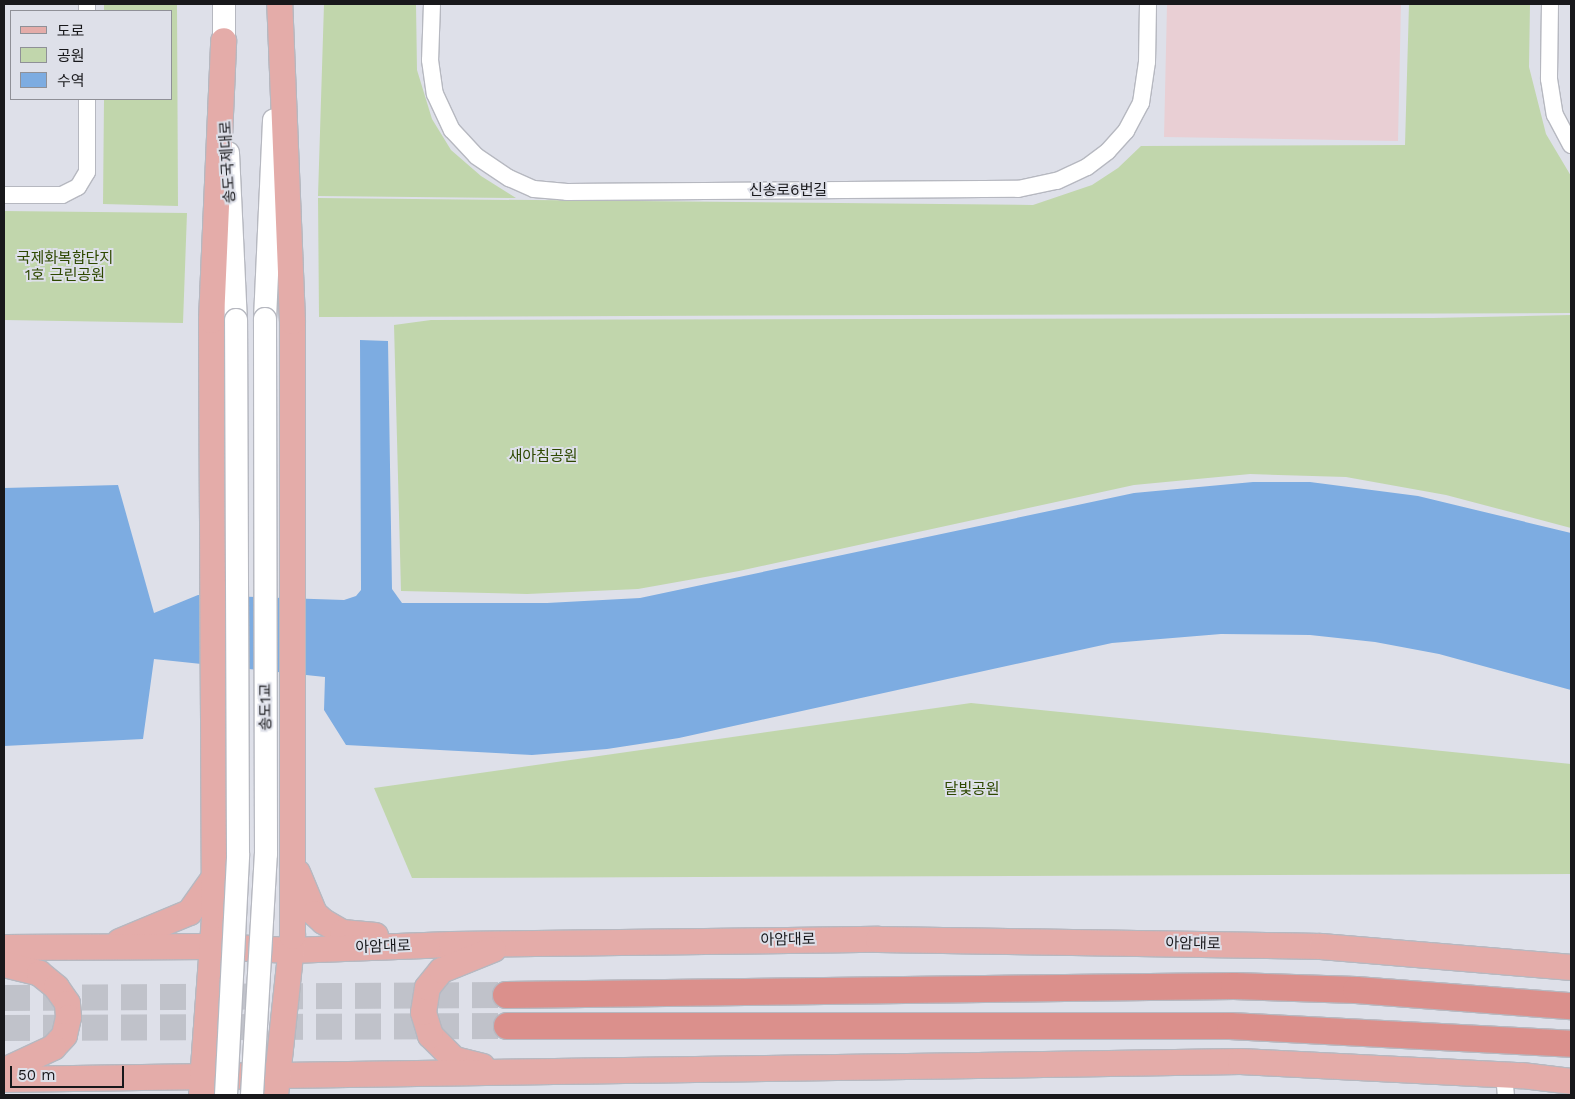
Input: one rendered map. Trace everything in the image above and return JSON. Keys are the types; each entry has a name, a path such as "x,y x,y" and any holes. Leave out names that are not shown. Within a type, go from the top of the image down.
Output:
{"highway":[{"path":"506,995 1234,986 1356,990 1571,1006"},
{"path":"507,1026 1230,1026 1571,1044"}],"main road":[{"name":"송도국제대로","path":"224,4 223,40 236,320"},
{"path":"276,1086 290,950 291,834 292,321 279,4"},
{"name":"송도1교","path":"252,1095 266,854 265,319 279,4"},
{"path":"202,1087 212,946 211,320 223,40"},
{"name":"송도1교","path":"226,1095 238,854 236,320"},
{"path":"291,834 297,875 314,913 323,921 342,932 452,944"},
{"path":"98,949 188,912 213,878"},
{"name":"아암대로","path":"4,947 98,949 212,946 290,950 452,944 878,939 1312,946 1571,966"},
{"path":"504,944 441,970 428,987 423,1012 430,1035 454,1059 505,1073"},
{"path":"4,964 39,973 56,987 67,1003 68,1017 64,1035 52,1047 4,1070"},
{"path":"4,1079 73,1079 202,1087 276,1086 354,1075 1240,1061 1505,1084 1571,1081"},
{"path":"324,1095 354,1075"},
{"path":"73,1079 148,1095"}],"street":[{"name":"신송로6번길","path":"432,4 430,60 435,94 452,130 476,156 509,178 534,189 567,192 1018,190 1057,181 1087,168 1108,151 1126,131 1141,103 1148,62 1148,4"},
{"path":"1550,4 1549,79 1555,115 1571,145"},
{"path":"4,194 62,196 78,187 87,172 87,100"}],"shaded area":[{"path":"1167,4 1401,4 1398,141 1164,137"}],"green space":[{"path":"104,4 177,4 178,206 103,204 104,100 172,100 172,10 104,10"},
{"path":"324,4 416,4 417,70 432,119 451,150 481,176 516,198 318,196"},
{"path":"1409,4 1530,4 1529,67 1546,134 1571,176 1571,313 319,317 318,198 1033,205 1092,185 1118,168 1141,146 1405,145"},
{"name":"국제화복합단지 1호 근린공원","path":"4,211 187,213 183,323 4,320"},
{"name":"새아침공원","path":"1571,315 1571,528 1446,495 1346,477 1250,474 1134,485 739,571 638,589 527,594 401,591 394,325 431,320 1433,318"},
{"name":"달빛공원","path":"971,703 1571,764 1571,874 412,878 374,788"}],"water":[{"path":"360,340 388,341 392,589 402,603 547,603 640,598 1134,493 1253,482 1310,482 1418,496 1571,533 1571,690 1439,654 1375,642 1310,635 1221,634 1112,643 679,738 607,749 532,755 346,745 324,710 325,677 154,659 143,739 4,746 4,488 118,485 154,613 198,595 344,600 356,596 361,590"}],"tunnel":[{"path":"4,998 506,995"},
{"path":"4,1028 507,1026"}]}
